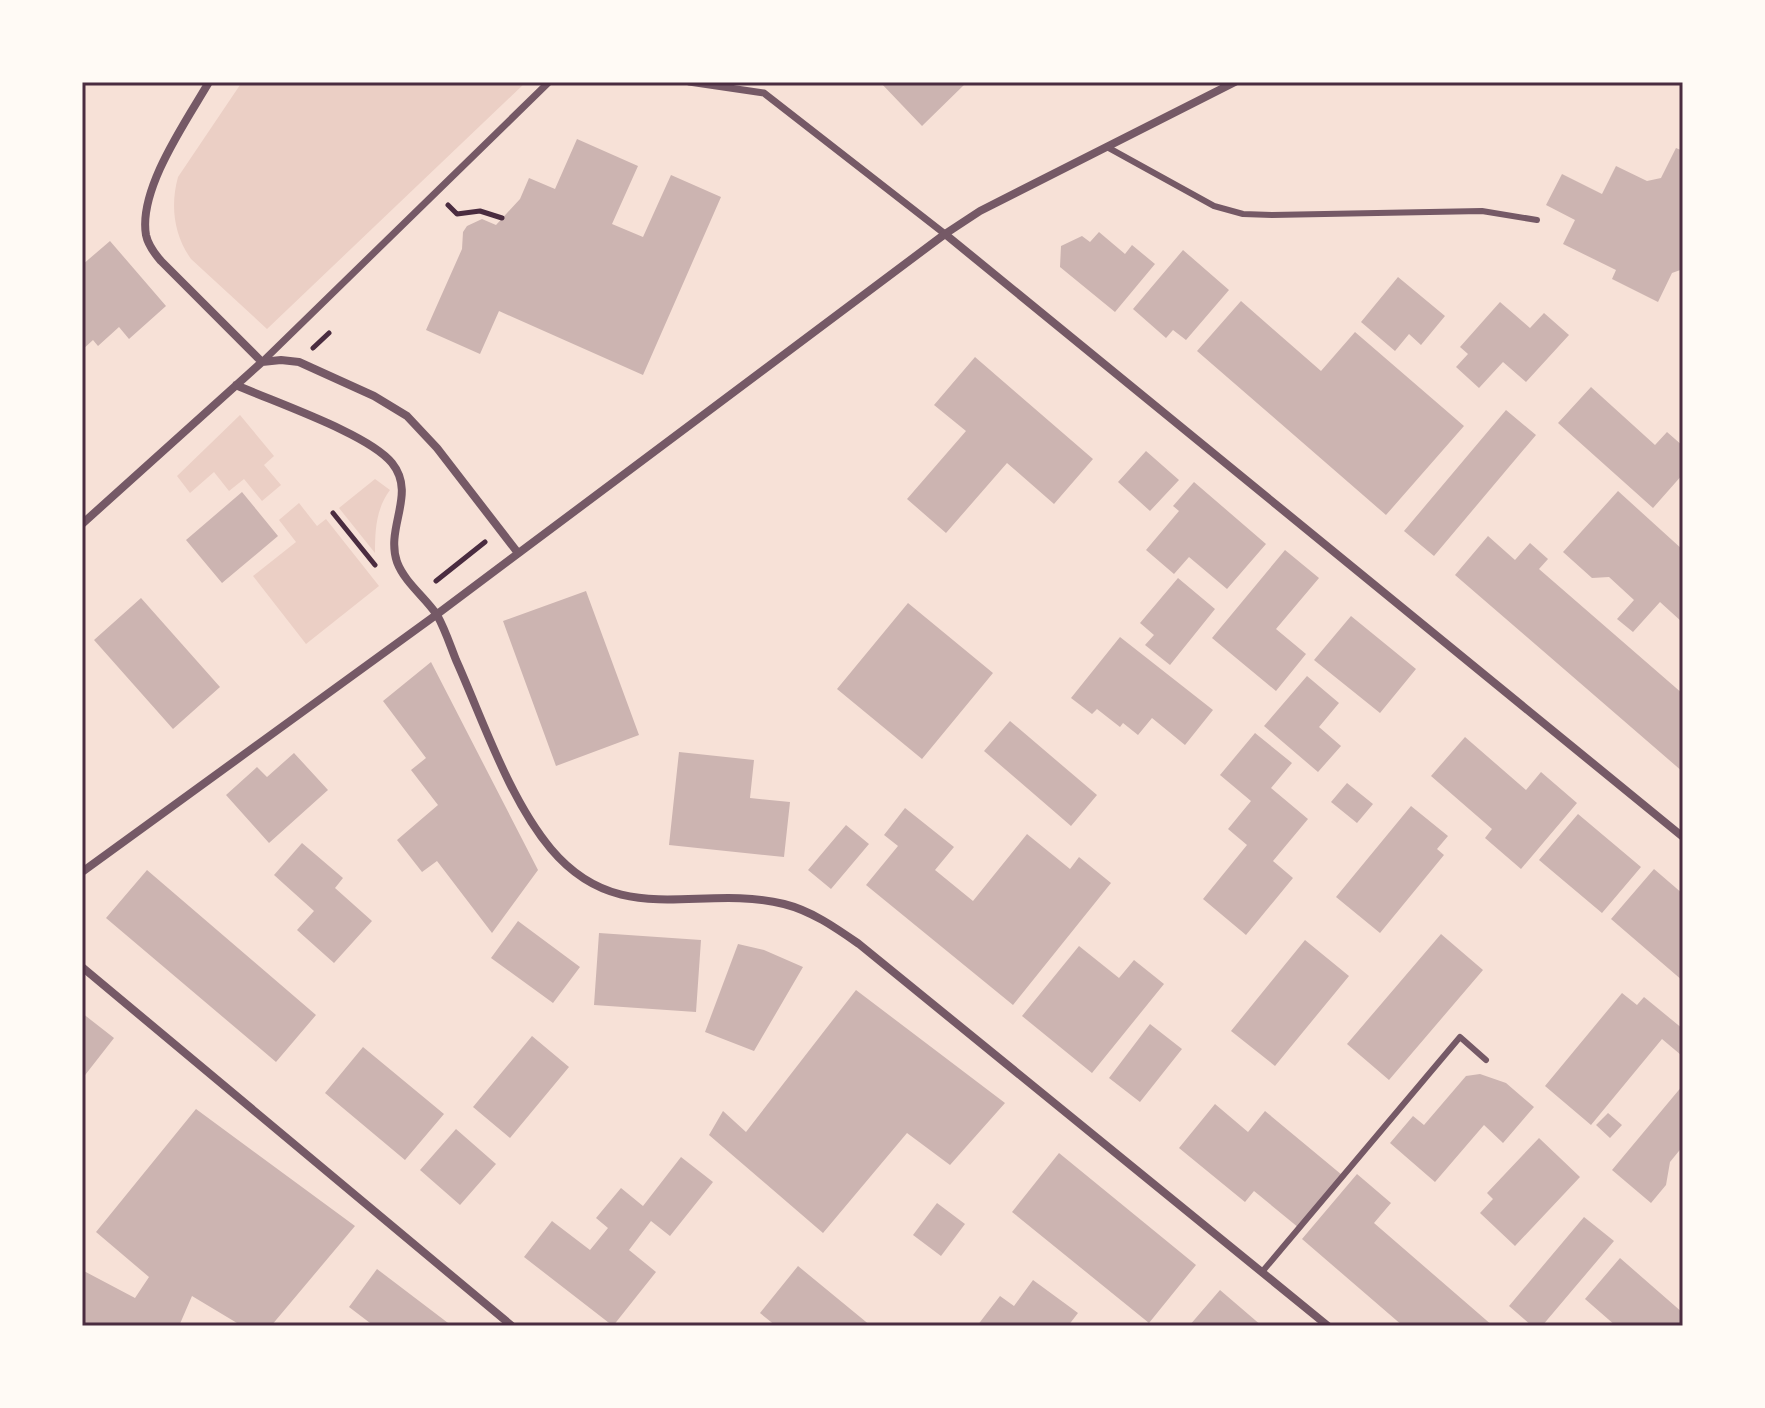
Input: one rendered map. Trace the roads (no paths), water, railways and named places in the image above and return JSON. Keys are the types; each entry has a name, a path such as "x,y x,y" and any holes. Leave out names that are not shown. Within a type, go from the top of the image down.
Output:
{"street":[{"path":"209,82 158,176 146,212 146,232 151,248 262,362 299,362 397,408 437,448 518,553"},
{"path":"82,524 262,362 549,82"},
{"path":"689,82 764,93 945,234 1683,837"},
{"path":"82,872 436,615 945,234 980,211 1235,82"},
{"path":"236,385 363,440 391,461 402,477 404,491 394,536 402,572 436,615 518,797 551,849 568,865 606,890 634,899 764,901 782,903 817,916 859,944 1328,1326"},
{"path":"82,967 512,1326"}],"lane":[{"path":"1107,147 1198,199 1243,214 1482,211 1537,220"},
{"path":"1262,1272 1460,1037 1486,1060"}]}
